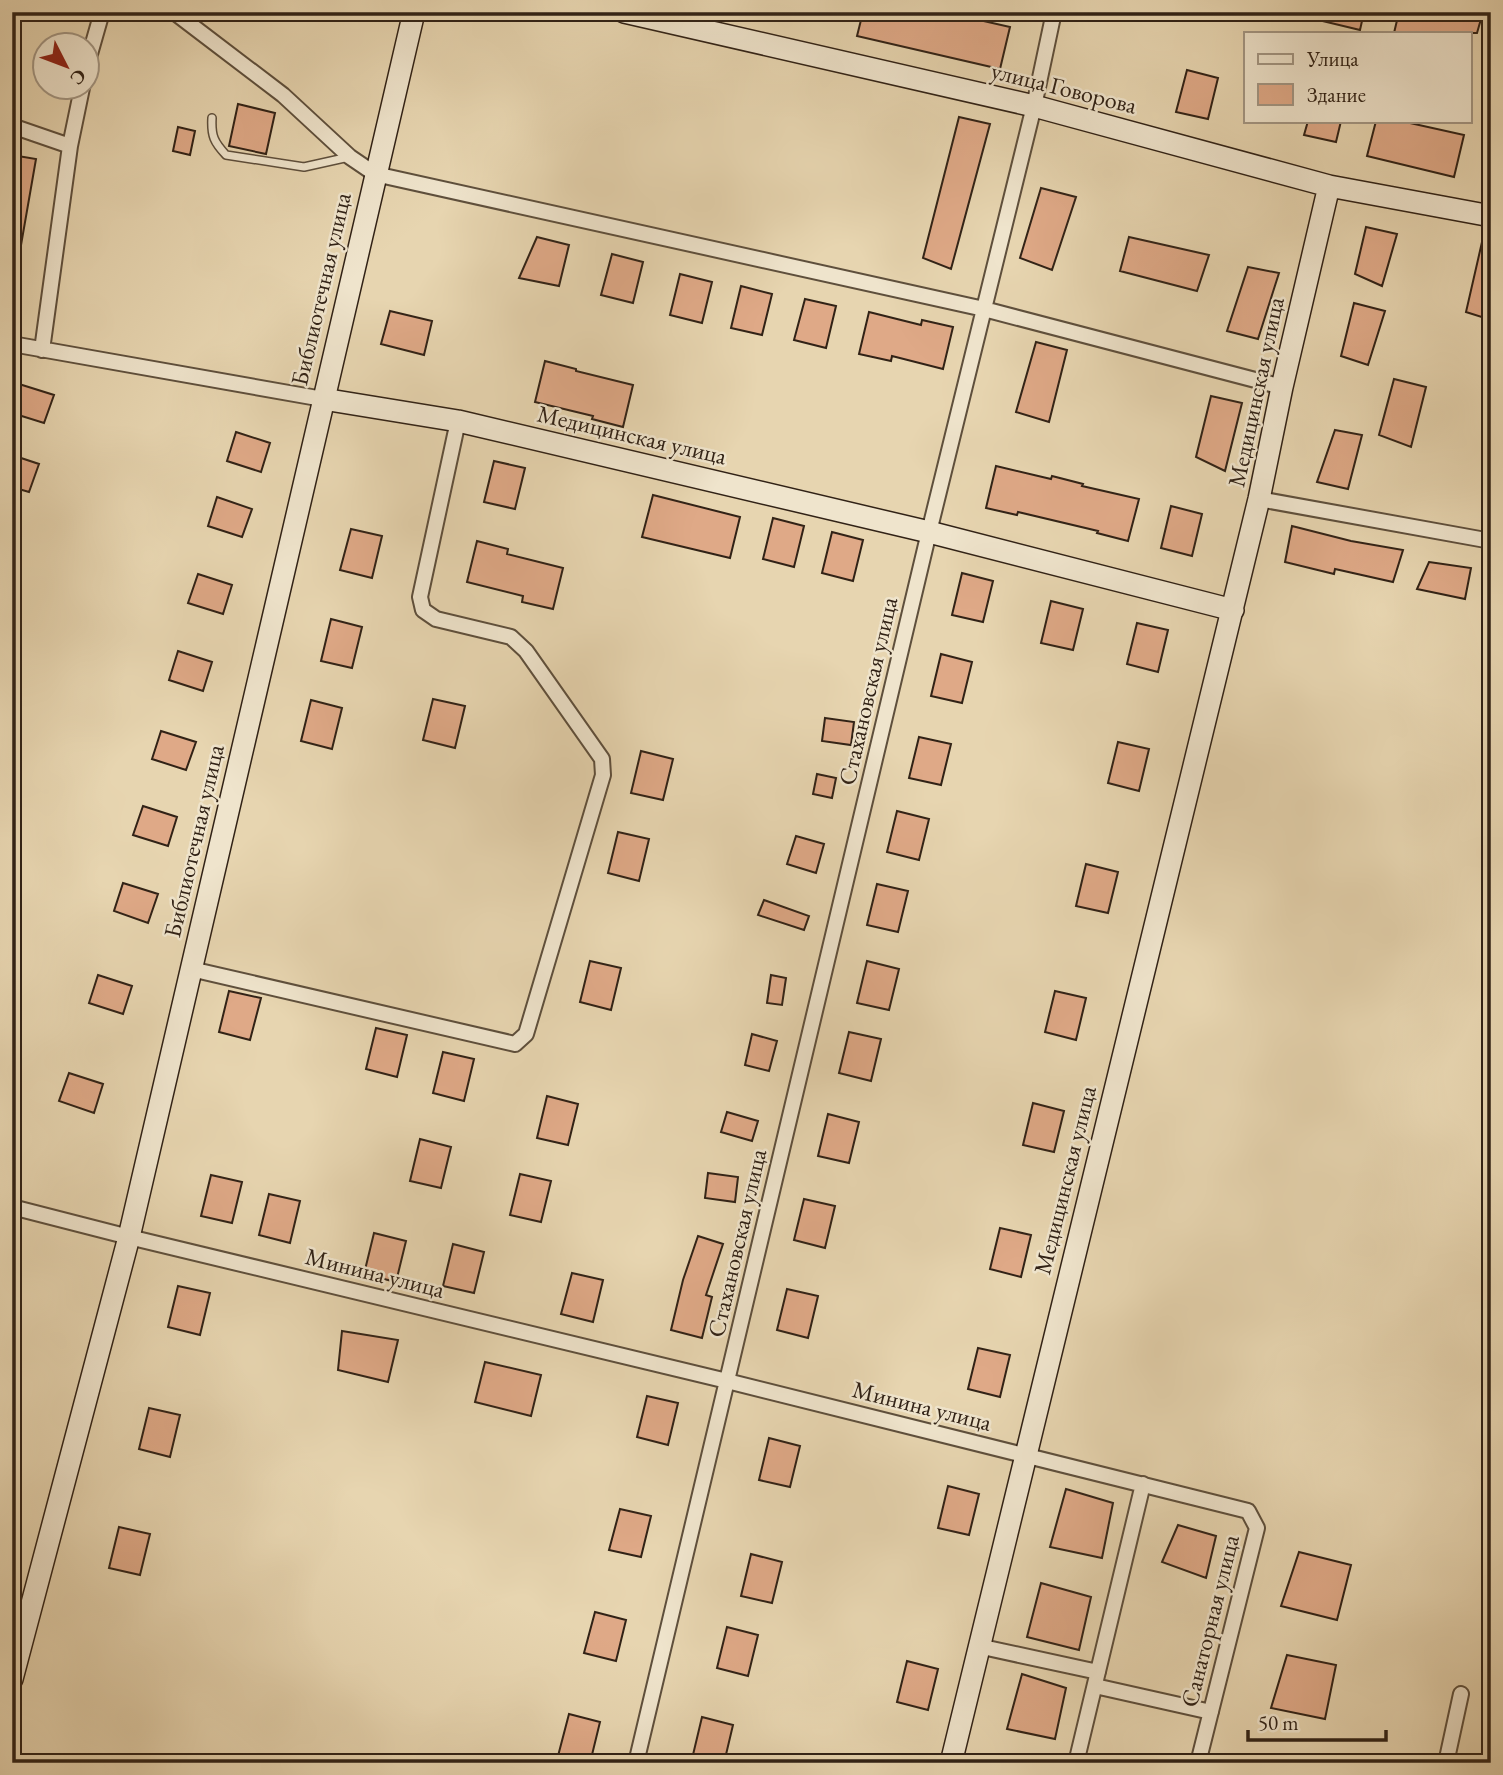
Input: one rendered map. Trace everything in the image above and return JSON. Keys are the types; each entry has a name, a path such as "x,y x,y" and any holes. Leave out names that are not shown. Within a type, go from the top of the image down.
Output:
{"street":[{"path":"97,32 103,12"},
{"path":"174,12 283,94 350,157 375,174 984,309 1282,387"},
{"name":"Библиотечная улица","path":"12,1679 129,1237 414,12"},
{"name":"улица Говорова","path":"624,12 1034,106 1329,186 1491,216"},
{"name":"Стахановская улица","path":"727,1381 929,532 1034,106 1054,12"},
{"path":"42,350 70,146 79,102"},
{"path":"12,126 70,146"},
{"name":"Медицинская улица","path":"951,1763 1233,610 1329,186"},
{"name":"Медицинская улица","path":"12,344 458,421 929,532 1233,610"},
{"path":"191,969 515,1044 526,1034 603,775 602,759 526,651 511,637 436,618 424,611 420,597 458,421"},
{"path":"1259,499 1491,541"},
{"name":"Минина улица","path":"12,1207 1025,1455"},
{"path":"636,1763 727,1381"},
{"name":"Санаторная улица","path":"1025,1455 1248,1511 1256,1528 1198,1763"},
{"path":"1076,1763 1143,1485"},
{"path":"978,1646 1210,1712"},
{"path":"1446,1763 1461,1694"}],"lane":[{"path":"212,118 211,132 226,155 304,167 350,157"}],"building":[{"path":"863,12 944,12 1010,27 1000,69 857,36"},
{"path":"1311,12 1364,12 1360,30 1310,18"},
{"path":"1399,12 1483,12 1477,33 1394,32"},
{"path":"1187,70 1218,78 1208,119 1176,112"},
{"path":"238,104 275,113 266,154 229,146"},
{"path":"959,117 990,124 951,269 923,258"},
{"path":"1308,122 1341,122 1336,142 1304,135"},
{"path":"1376,122 1406,122 1464,135 1454,177 1367,156"},
{"path":"178,127 195,131 190,155 173,151"},
{"path":"12,155 36,159 20,251 12,250"},
{"path":"1041,188 1076,197 1052,270 1020,258"},
{"path":"1366,227 1397,234 1382,286 1355,274"},
{"path":"1485,229 1491,230 1491,320 1466,312"},
{"path":"537,237 569,245 559,286 519,278"},
{"path":"1129,237 1209,255 1197,291 1120,271"},
{"path":"612,254 643,262 633,303 601,295"},
{"path":"1248,267 1279,273 1258,339 1227,331"},
{"path":"680,274 712,282 702,323 670,315"},
{"path":"741,286 772,294 762,335 731,328"},
{"path":"805,299 836,306 826,348 794,340"},
{"path":"1354,303 1385,311 1368,365 1341,356"},
{"path":"390,311 432,321 424,355 381,344"},
{"path":"869,312 921,325 922,320 953,327 943,369 892,356 891,361 859,354"},
{"path":"1036,342 1067,350 1049,422 1016,412"},
{"path":"545,361 633,385 623,427 592,419 593,416 535,402"},
{"path":"1394,379 1426,387 1411,447 1379,435"},
{"path":"19,384 54,395 44,423 12,413"},
{"path":"1211,396 1242,403 1225,471 1196,457"},
{"path":"1335,430 1362,435 1348,489 1317,482"},
{"path":"236,432 270,443 261,472 227,461"},
{"path":"12,455 39,464 29,492 12,487"},
{"path":"494,461 525,468 515,509 484,502"},
{"path":"996,466 1051,479 1052,476 1139,499 1128,541 1018,512 1017,515 986,508"},
{"path":"653,495 740,517 730,558 642,537"},
{"path":"217,497 252,509 242,537 208,526"},
{"path":"1171,506 1202,514 1192,556 1161,548"},
{"path":"773,518 804,526 794,567 763,559"},
{"path":"1292,526 1351,541 1403,550 1393,582 1335,569 1334,574 1285,562"},
{"path":"351,529 382,536 372,578 340,570"},
{"path":"832,532 863,540 853,581 822,573"},
{"path":"477,541 508,549 507,554 563,568 553,609 522,602 523,596 467,582"},
{"path":"1429,562 1471,568 1465,599 1417,589"},
{"path":"962,573 993,581 983,622 952,615"},
{"path":"198,574 232,585 223,614 188,603"},
{"path":"1051,601 1083,609 1073,650 1041,643"},
{"path":"331,619 362,627 352,668 321,661"},
{"path":"1137,623 1168,630 1158,672 1127,664"},
{"path":"178,651 212,662 203,691 169,680"},
{"path":"941,654 972,662 962,703 931,696"},
{"path":"433,699 465,706 455,748 423,740"},
{"path":"311,700 342,708 332,749 301,741"},
{"path":"825,718 854,722 851,745 822,741"},
{"path":"161,731 196,742 186,770 152,759"},
{"path":"919,737 951,744 941,785 909,778"},
{"path":"1118,742 1149,749 1139,791 1108,783"},
{"path":"641,751 673,759 663,800 631,793"},
{"path":"817,774 836,778 832,798 813,794"},
{"path":"143,806 177,817 168,846 133,835"},
{"path":"897,811 929,819 919,860 887,852"},
{"path":"618,832 649,839 639,881 608,873"},
{"path":"796,836 824,844 816,873 787,864"},
{"path":"1086,864 1118,872 1108,913 1076,906"},
{"path":"123,883 158,894 148,923 114,911"},
{"path":"877,884 908,891 898,932 867,925"},
{"path":"764,900 809,916 804,930 758,915"},
{"path":"590,961 621,968 611,1010 580,1002"},
{"path":"867,961 899,969 889,1010 857,1003"},
{"path":"98,975 132,986 123,1014 89,1003"},
{"path":"771,975 786,978 782,1005 767,1003"},
{"path":"229,991 261,998 250,1040 219,1032"},
{"path":"1055,991 1086,998 1076,1040 1045,1032"},
{"path":"376,1028 407,1035 397,1077 366,1069"},
{"path":"849,1032 881,1039 871,1081 839,1073"},
{"path":"752,1034 777,1041 769,1071 745,1065"},
{"path":"443,1052 474,1059 464,1101 433,1093"},
{"path":"69,1073 103,1084 94,1113 59,1101"},
{"path":"547,1096 578,1104 568,1145 537,1138"},
{"path":"1033,1103 1064,1111 1054,1152 1023,1145"},
{"path":"727,1112 758,1121 752,1141 721,1132"},
{"path":"828,1114 859,1122 849,1163 818,1156"},
{"path":"420,1139 451,1147 441,1188 410,1181"},
{"path":"708,1173 738,1177 735,1202 705,1198"},
{"path":"520,1174 551,1181 541,1222 510,1215"},
{"path":"211,1175 242,1182 232,1223 201,1216"},
{"path":"269,1194 300,1201 290,1243 259,1235"},
{"path":"804,1199 835,1206 825,1248 794,1240"},
{"path":"1000,1228 1031,1235 1021,1277 990,1269"},
{"path":"374,1233 406,1241 396,1282 364,1274"},
{"path":"698,1236 723,1244 706,1295 712,1297 702,1338 671,1330 683,1280"},
{"path":"453,1244 484,1252 474,1293 443,1286"},
{"path":"572,1273 603,1280 593,1322 561,1314"},
{"path":"178,1286 210,1293 200,1335 168,1327"},
{"path":"787,1289 818,1296 808,1338 777,1330"},
{"path":"342,1331 398,1340 388,1382 338,1370"},
{"path":"978,1348 1010,1355 1000,1397 968,1389"},
{"path":"485,1362 541,1375 531,1416 475,1402"},
{"path":"647,1396 678,1403 668,1445 637,1437"},
{"path":"149,1408 180,1415 170,1457 139,1449"},
{"path":"769,1438 800,1446 790,1487 759,1480"},
{"path":"948,1486 979,1494 969,1535 938,1528"},
{"path":"1066,1489 1113,1503 1102,1558 1050,1547"},
{"path":"620,1509 651,1516 641,1557 609,1550"},
{"path":"1178,1525 1216,1536 1206,1578 1162,1562"},
{"path":"119,1527 150,1534 140,1575 109,1568"},
{"path":"1299,1552 1351,1565 1337,1620 1281,1606"},
{"path":"751,1554 782,1562 772,1603 741,1596"},
{"path":"1041,1583 1091,1597 1079,1650 1027,1637"},
{"path":"595,1612 626,1620 616,1661 584,1653"},
{"path":"727,1627 758,1635 748,1676 717,1668"},
{"path":"1287,1655 1336,1665 1325,1719 1271,1708"},
{"path":"907,1661 938,1669 928,1710 897,1702"},
{"path":"1022,1674 1066,1688 1055,1739 1007,1729"},
{"path":"569,1714 600,1722 590,1763 558,1756"},
{"path":"702,1717 733,1725 724,1763 707,1763 692,1759"}]}
